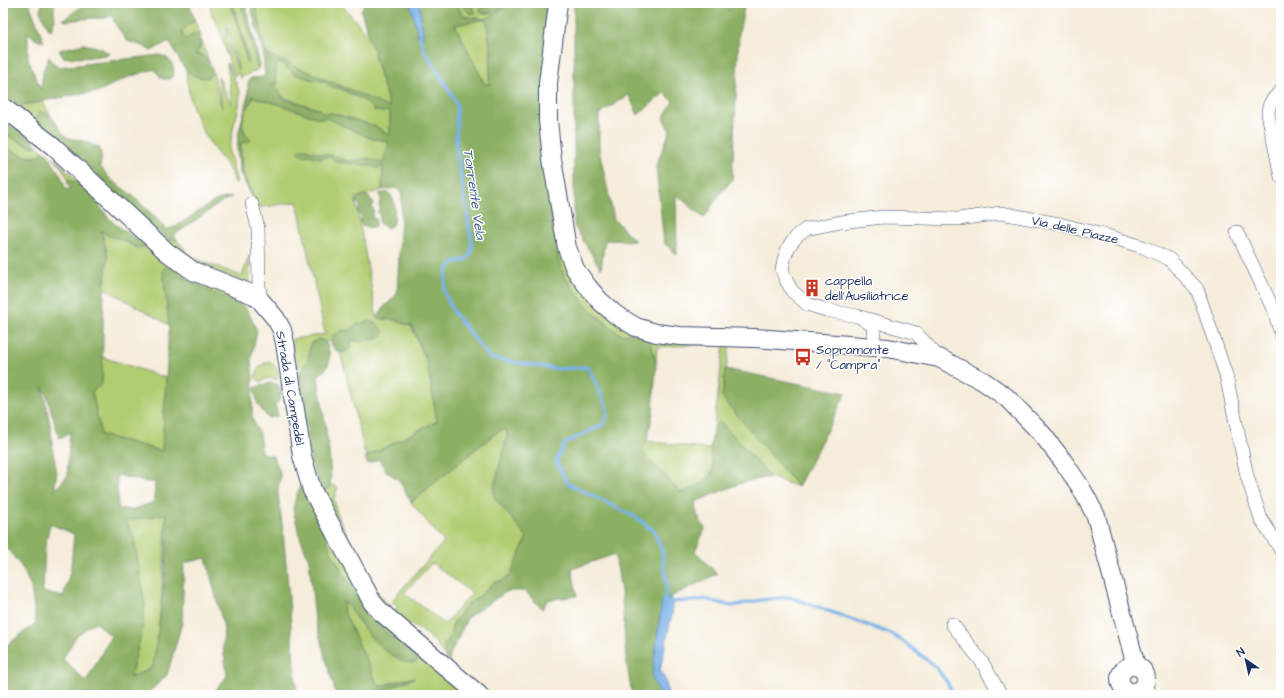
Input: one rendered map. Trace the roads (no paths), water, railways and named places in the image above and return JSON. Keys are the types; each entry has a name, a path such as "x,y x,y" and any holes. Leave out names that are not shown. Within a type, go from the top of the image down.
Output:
{"main road":[{"path":"558,3 548,82 548,120 552,160 567,248 575,269 600,301 616,315 636,326 656,333 680,336 755,338 876,347 939,358 983,380 1006,397 1042,434 1080,486 1096,516 1136,666"},
{"name":"Strada di Campedèl","path":"3,107 54,146 167,252 186,267 254,295 262,301 276,319 282,330 302,456 312,490 372,602 381,612 479,695"},
{"path":"1129,666 1136,666 1140,668 1146,678 1145,691 1132,693 1121,691 1120,675 1124,670 1129,666"}],"street":[{"path":"1281,91 1272,100 1268,107 1268,114 1281,177"},
{"path":"252,204 258,228 259,286 262,301"},
{"name":"Via delle Piazze","path":"939,358 916,333 857,316 826,310 807,304 792,291 782,270 789,246 797,236 806,229 841,222 883,217 960,218 1001,213 1059,224 1111,237 1143,247 1169,260 1197,289 1226,376 1247,476 1261,519 1281,550"},
{"path":"1237,232 1274,311 1281,334"},
{"name":"Via delle Piazze","path":"857,316 873,325 876,347"},
{"path":"952,624 982,662 1001,695"}],"water":[{"path":"410,3 419,3 423,34 421,39 418,36"},
{"path":"671,598 673,609 660,670 666,682 668,695 659,695 652,676 662,601"}],"waterway":[{"name":"Torrente Vela","path":"420,36 423,48 454,98 457,106 456,147 472,243 471,253 466,260 454,262 447,269 444,292 454,313 490,358 557,369 588,367 608,413 604,424 565,443 556,461 567,483 637,518 654,531 662,551 667,585 664,603"},
{"path":"667,602 695,601 704,599 732,606 761,600 790,597 889,633 905,643 935,666 947,682 953,695"}],"place":[{"name":"cappella dell'Ausiliatrice","path":"812,288"},
{"name":"Sopramonte / \"Campra\"","path":"803,357"}]}
